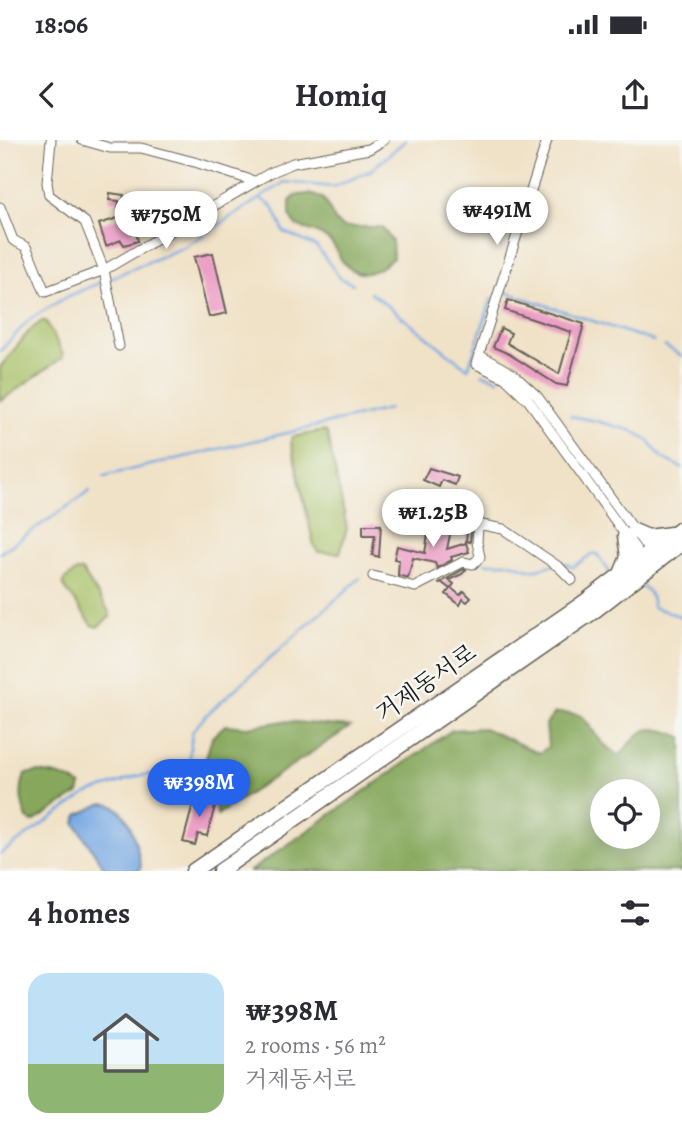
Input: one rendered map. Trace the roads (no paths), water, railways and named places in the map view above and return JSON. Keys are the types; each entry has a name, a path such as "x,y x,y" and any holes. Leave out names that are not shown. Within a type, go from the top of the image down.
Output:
{"main road":[{"path":"620,576 628,557 630,533 654,537 680,534"},
{"name":"거제동서로","path":"219,871 593,612 680,534"},
{"name":"거제동서로","path":"192,871 620,576 650,561"}],"street":[{"path":"51,140 47,183 49,195 85,222 104,271 119,346"},
{"path":"82,140 110,148 141,148 254,181"},
{"path":"0,207 13,240 26,247 46,292 104,271 254,181 293,163 369,149 384,140"},
{"path":"547,140 477,360 505,378 529,401 650,561"},
{"path":"421,513 503,529 559,567 572,580"},
{"path":"373,576 415,587 463,562 473,565 480,557 478,526"}],"water":[{"path":"103,803 120,811 131,827 141,866 139,871 106,871 75,823 78,815"}],"waterway":[{"path":"0,351 30,319 66,297 186,246 285,182 333,187 370,171 406,140"},
{"path":"260,198 273,207 284,232 317,247 340,278 353,284"},
{"path":"370,292 468,369 492,298"},
{"path":"506,292 653,341"},
{"path":"665,346 682,356"},
{"path":"483,374 498,379"},
{"path":"104,476 389,409"},
{"path":"571,416 633,431 648,440 662,458 682,468"},
{"path":"0,553 90,491"},
{"path":"560,564 573,567 592,554 597,554 611,574"},
{"path":"485,563 511,563 532,570 553,565"},
{"path":"0,854 86,794 138,776 188,770 192,732 206,715 360,578"},
{"path":"639,586 648,591 653,607 682,617"}]}
